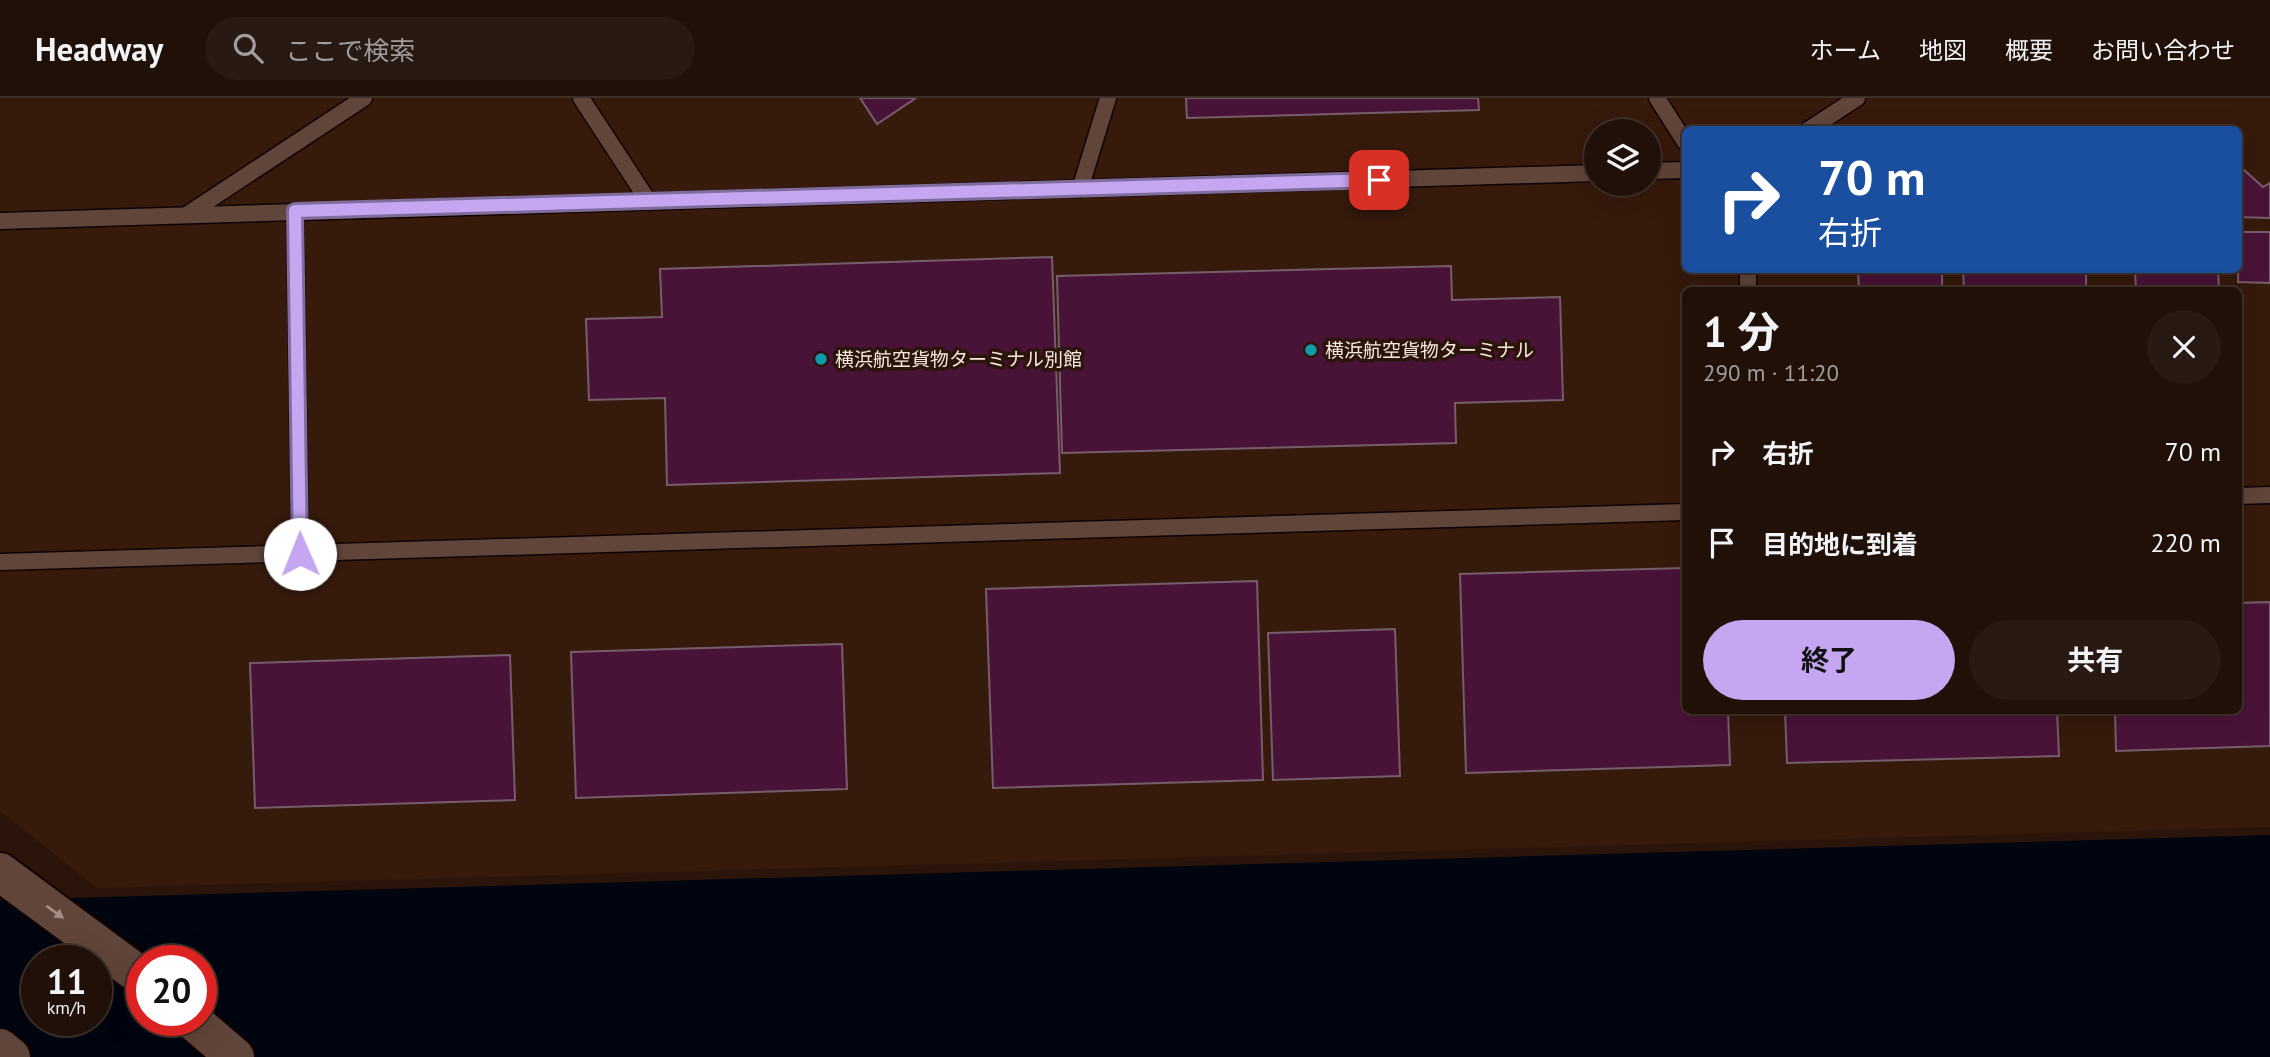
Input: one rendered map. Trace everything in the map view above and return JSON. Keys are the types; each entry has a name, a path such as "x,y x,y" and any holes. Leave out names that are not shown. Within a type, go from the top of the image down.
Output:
{"street":[{"path":"0,872 126,966"},
{"path":"211,1036 235,1057"},
{"path":"0,1048 11,1057"}],"lane":[{"path":"186,215 364,98"},
{"path":"581,98 649,202"},
{"path":"1080,189 1108,98"},
{"path":"1657,98 1682,137"},
{"path":"1814,126 1857,98"},
{"path":"1661,171 1682,170"},
{"path":"0,221 1584,173"},
{"path":"295,211 300,554"},
{"path":"2242,496 2270,495"},
{"path":"0,562 1682,512"}],"shaded area":[{"path":"0,98 2270,98 2270,827 97,888 0,811"},
{"path":"2270,835 2270,1057 0,1057 0,900"}],"building":[{"path":"860,98 916,98 877,124"},
{"path":"1186,98 1478,98 1479,110 1187,118"},
{"path":"2242,170 2263,187 2270,183 2270,218 2242,217"},
{"path":"2242,232 2270,232 2270,283 2238,282 2238,273 2242,273"},
{"name":"横浜航空貨物ターミナル別館","path":"1052,257 1060,473 667,485 665,398 589,400 586,319 662,317 660,269"},
{"name":"横浜航空貨物ターミナル","path":"1451,266 1452,300 1560,297 1563,400 1455,403 1456,443 1062,453 1057,276"},
{"path":"1858,273 1942,273 1942,287 1859,287"},
{"path":"1963,273 2086,273 2086,287 1964,287"},
{"path":"2135,273 2218,273 2219,287 2136,287"},
{"path":"1682,568 1682,714 1728,714 1730,765 1466,773 1460,574"},
{"path":"1257,581 1263,780 993,788 986,589"},
{"path":"2270,602 2270,746 2116,751 2115,714 2242,714 2242,603"},
{"path":"1395,629 1400,776 1273,780 1268,633"},
{"path":"842,644 847,789 576,798 571,652"},
{"path":"510,655 515,800 255,808 250,663"},
{"path":"1785,714 2057,714 2059,756 1787,763"}],"place":[{"name":"横浜航空貨物ターミナル","path":"1311,350"},
{"name":"横浜航空貨物ターミナル別館","path":"821,359"}],"route":[{"path":"300,554 295,211 1379,180"}]}
